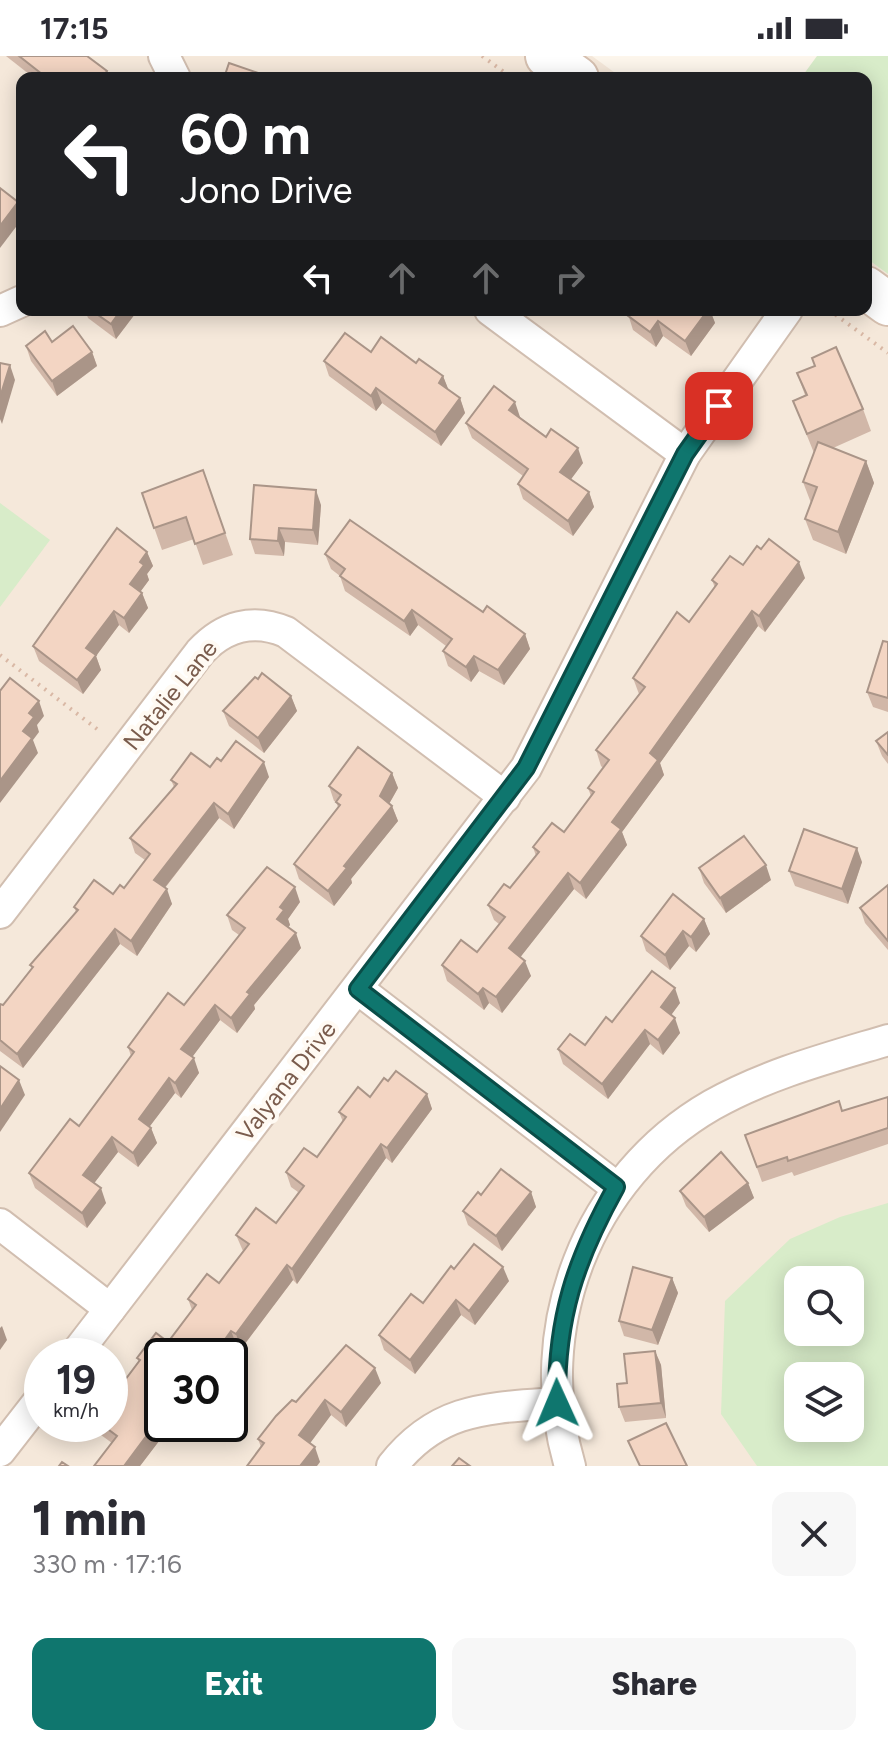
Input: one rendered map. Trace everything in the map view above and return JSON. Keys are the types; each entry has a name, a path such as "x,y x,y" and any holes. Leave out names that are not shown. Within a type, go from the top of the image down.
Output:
{"street":[{"path":"547,56 569,72"},
{"path":"498,316 685,454"},
{"name":"Valyana Drive","path":"88,1338 505,797 539,745 685,454 783,316"},
{"name":"Natalie Lane","path":"0,913 200,652 222,632 236,627 263,625 286,632 505,797"},
{"path":"358,989 616,1187"},
{"path":"570,1466 557,1403 561,1321 572,1279 592,1231 616,1187 674,1130 711,1106 806,1064 888,1040"},
{"path":"0,1224 110,1309"},
{"path":"392,1466 414,1440 460,1414 557,1403"},
{"path":"0,1451 24,1420"}],"path":[{"path":"482,56 504,72"},
{"path":"837,316 888,353"},
{"path":"0,655 101,732"}],"shaded area":[{"path":"0,56 592,56 614,72 16,72 16,316 872,316 872,262 888,274 888,1466 0,1466"}],"green space":[{"path":"817,56 888,56 888,274 872,262 872,72 805,72"},
{"path":"0,503 50,540 0,607"},
{"path":"888,1203 888,1466 757,1466 721,1414 725,1301 790,1239 840,1217"}],"building":[{"path":"19,56 87,56 107,71 106,72 39,72"},
{"path":"229,63 255,72 226,72"},
{"path":"0,188 16,200 16,205 0,226"},
{"path":"100,316 117,316 111,324"},
{"path":"628,316 704,316 685,341 658,321 650,332"},
{"path":"73,326 92,352 52,381 26,346 45,331 52,342"},
{"path":"345,333 371,352 381,337 416,363 419,359 443,376 439,383 460,398 435,432 376,388 371,396 324,361"},
{"path":"836,347 863,409 807,434 793,401 807,395 797,373 815,366 812,358"},
{"path":"0,363 10,365 0,397"},
{"path":"494,386 515,402 509,410 546,437 551,429 578,448 560,472 589,492 568,521 518,484 528,469 466,423"},
{"path":"818,442 866,461 838,532 805,519 817,487 803,482"},
{"path":"203,470 225,533 195,544 186,517 154,528 142,493"},
{"path":"254,485 316,490 313,530 279,528 278,541 250,539"},
{"path":"350,520 483,612 487,606 525,634 498,670 474,656 466,667 443,651 452,639 412,610 404,621 340,576 345,569 325,554"},
{"path":"117,528 147,552 140,562 144,565 130,584 142,593 124,618 114,611 86,648 96,655 77,680 33,646"},
{"path":"769,539 799,562 759,616 752,611 650,753 658,760 612,822 621,829 580,883 568,873 509,948 525,961 496,997 483,988 478,994 442,965 461,940 477,952 505,917 488,905 504,884 510,888 539,852 533,847 552,823 564,832 594,792 588,788 609,760 596,750 645,687 633,678 677,612 689,622 717,584 712,580 730,556 743,565 757,546 761,549"},
{"path":"883,641 888,642 888,698 867,692"},
{"path":"262,673 291,696 258,738 223,711"},
{"path":"10,678 39,701 29,713 34,717 23,731 32,738 0,781 0,691"},
{"path":"888,732 888,755 876,741"},
{"path":"236,741 264,762 228,814 214,803 154,880 167,889 131,941 115,929 17,1054 0,1040 0,1004 3,1005 33,967 30,965 78,910 74,907 94,880 113,894 120,885 124,888 150,854 130,838 177,784 171,780 191,753 210,767 217,758 221,761"},
{"path":"358,747 392,773 380,796 392,806 328,891 294,864 340,805 336,802 341,795 329,786"},
{"path":"804,829 857,848 842,889 789,871"},
{"path":"744,836 766,865 720,898 699,868"},
{"path":"267,867 295,887 280,907 284,910 277,919 296,933 247,992 250,994 231,1018 215,1005 181,1049 194,1058 175,1083 169,1078 139,1119 151,1128 133,1153 112,1137 83,1175 101,1188 82,1213 29,1173 70,1119 79,1126 134,1052 128,1047 168,993 184,1005 245,928 227,915"},
{"path":"888,885 888,941 860,908"},
{"path":"673,894 704,919 691,937 683,931 665,955 641,936"},
{"path":"652,971 675,988 661,1007 675,1018 658,1040 645,1030 602,1084 558,1049 570,1034 585,1045 606,1017 612,1022"},
{"path":"0,1066 19,1080 0,1109"},
{"path":"396,1071 427,1094 387,1148 381,1144 292,1269 287,1265 236,1334 231,1331 226,1338 171,1338 196,1305 188,1299 207,1274 219,1283 249,1244 236,1235 256,1208 276,1223 304,1186 286,1172 304,1148 317,1157 346,1117 339,1112 358,1087 370,1097 384,1078 388,1081"},
{"path":"888,1097 888,1128 788,1161 787,1157 757,1167 745,1135 839,1101 842,1111"},
{"path":"721,1152 748,1183 704,1217 680,1191"},
{"path":"501,1169 531,1192 496,1236 463,1211 478,1192 481,1195"},
{"path":"474,1244 503,1267 469,1311 456,1300 410,1360 379,1335 411,1294 423,1303 451,1266 454,1269"},
{"path":"633,1267 672,1278 652,1330 619,1321"},
{"path":"346,1345 375,1368 341,1412 325,1400 299,1435 315,1447 300,1466 247,1466 264,1443 258,1439 276,1416 292,1400 296,1402"},
{"path":"144,1349 144,1439 124,1466 94,1466 112,1442 128,1442 128,1376 140,1360 137,1358"},
{"path":"655,1351 661,1403 619,1407 617,1384 627,1383 624,1354"},
{"path":"666,1423 687,1466 640,1466 628,1441"},
{"path":"459,1458 470,1466 452,1466"}],"route":[{"path":"557,1403 556,1363 561,1321 572,1279 592,1231 616,1187 358,989 526,768 685,454 719,406"}]}
